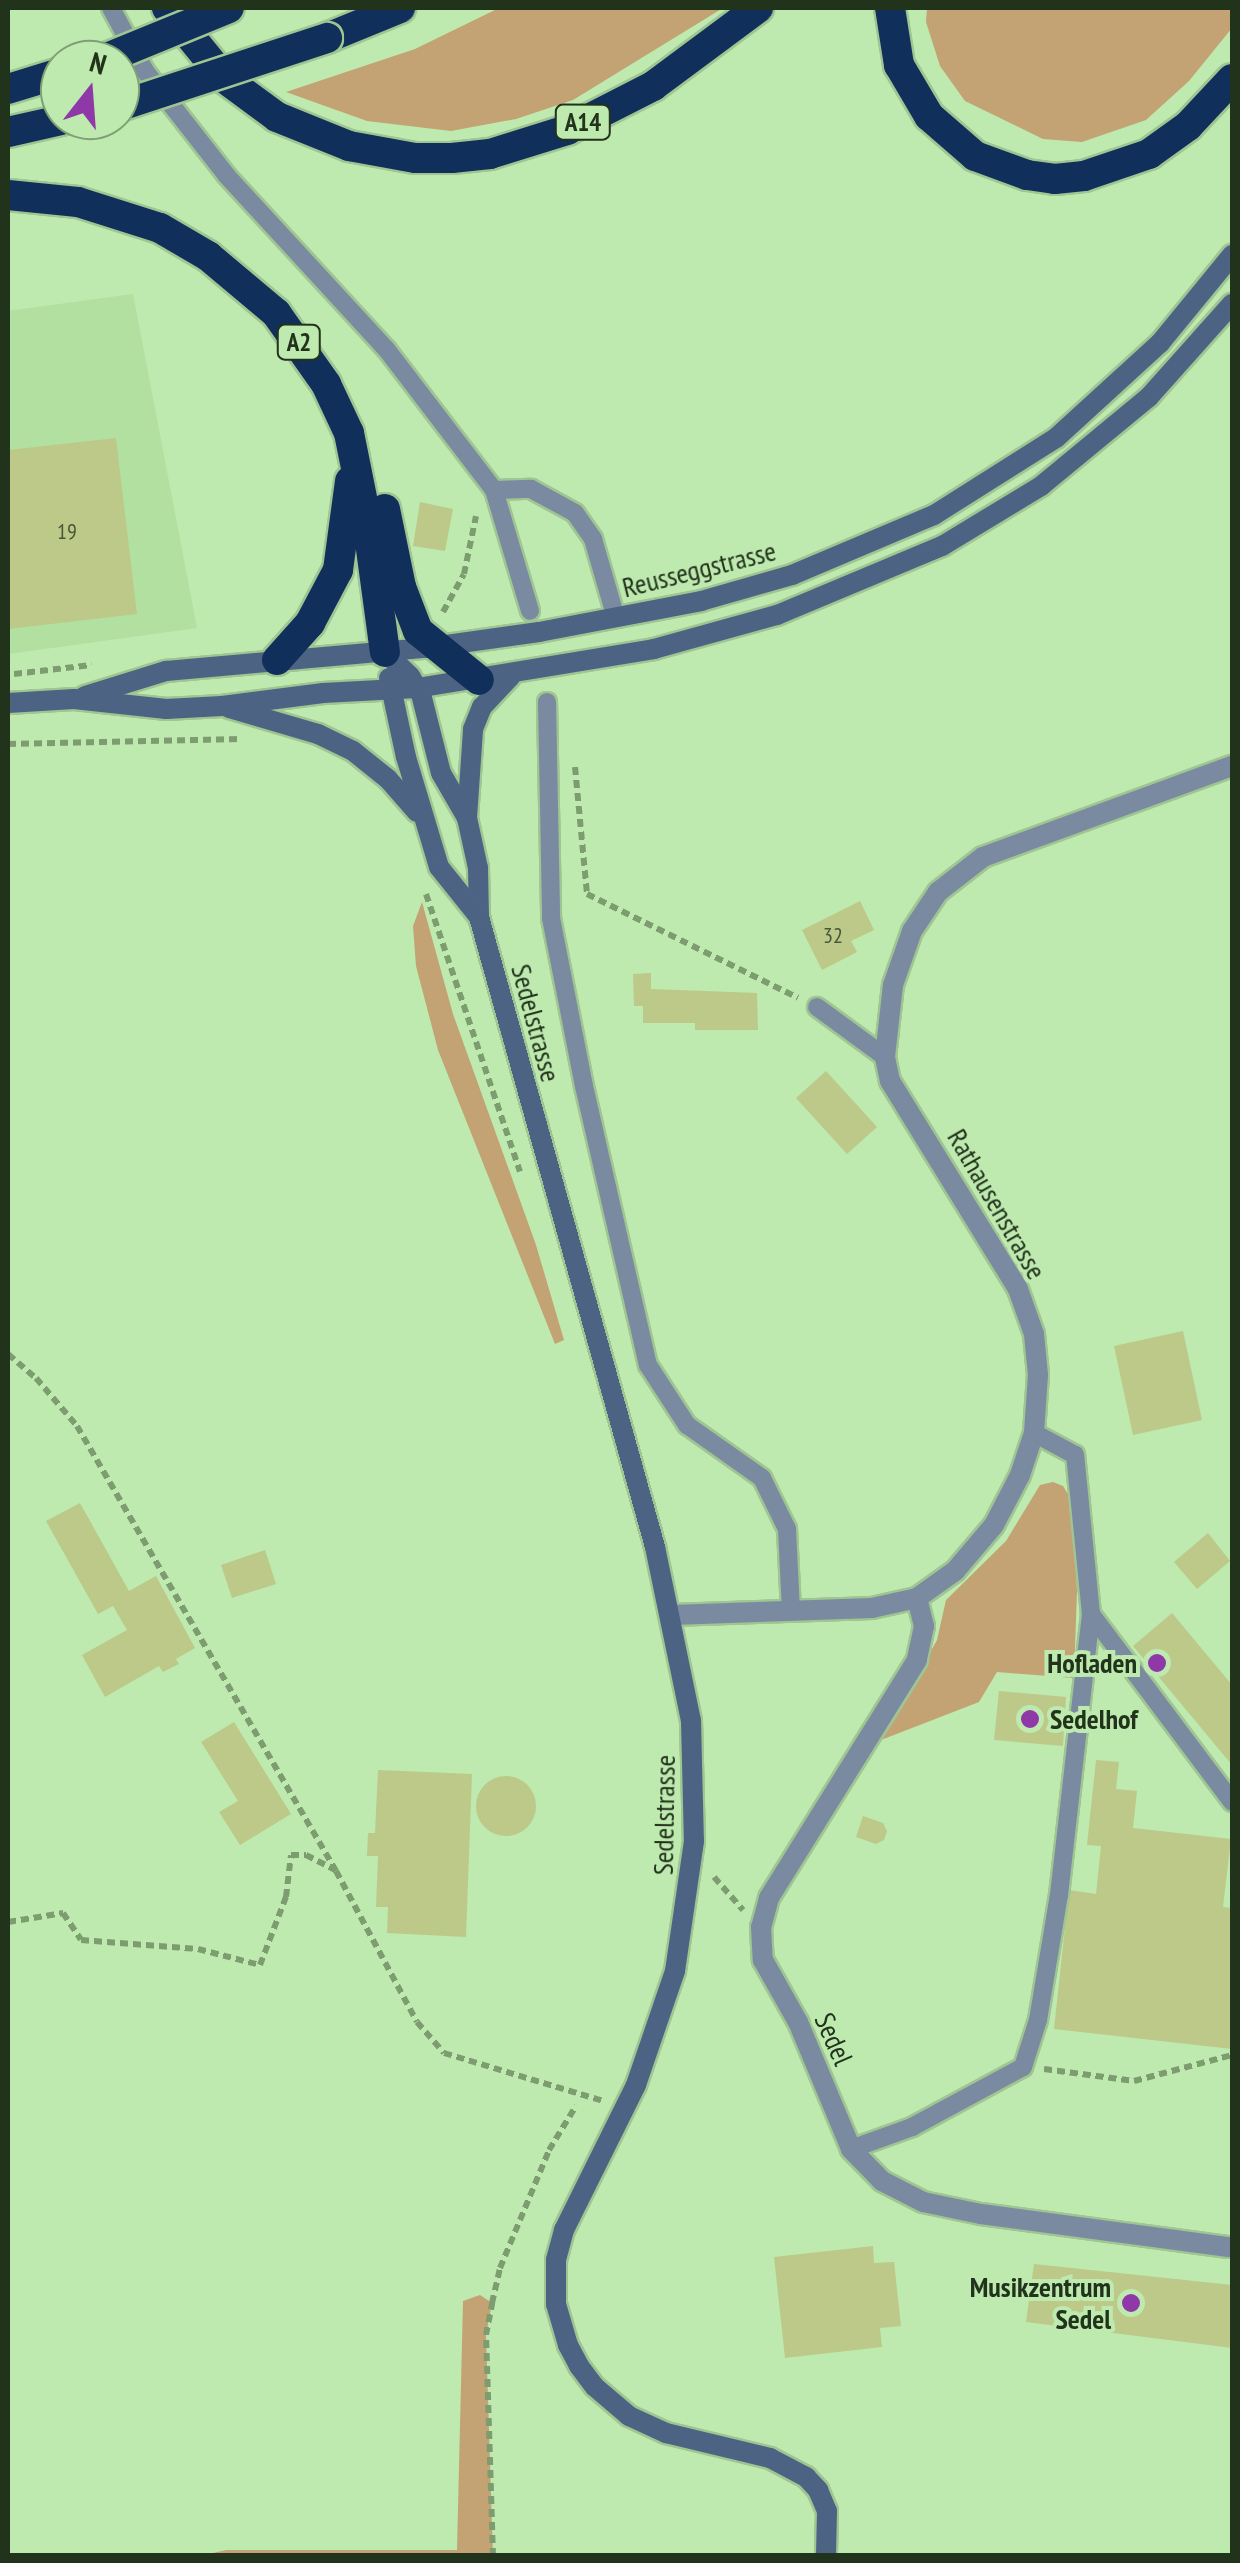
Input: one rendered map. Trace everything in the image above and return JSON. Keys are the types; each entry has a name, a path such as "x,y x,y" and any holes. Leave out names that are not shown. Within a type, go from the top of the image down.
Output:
{"highway":[{"name":"A14","path":"168,8 224,78 277,117 349,146 434,158 490,154 568,130 653,86 758,8"},
{"path":"140,44 229,8"},
{"path":"140,99 327,38 400,8"},
{"path":"890,8 899,65 929,116 974,156 1027,175 1055,179 1084,176 1149,154 1188,126 1232,79"},
{"path":"8,89 40,80"},
{"path":"8,132 40,125"},
{"name":"A2","path":"8,194 55,198 109,210 160,228 208,256 276,312 301,344 342,414 356,453 384,508 408,608 418,630 479,680"},
{"path":"277,660 310,623 338,570 356,453"},
{"name":"A2","path":"356,453 385,652"}],"main road":[{"name":"Reusseggstrasse","path":"74,699 166,672 435,647 616,618 792,576 934,515 999,478 1111,390 1160,344 1232,255"},
{"name":"Reusseggstrasse","path":"8,703 74,699 166,708 222,706 417,688 511,676 654,650 738,628 831,596 942,546 1041,486 1092,448 1186,361 1232,304"},
{"path":"385,652 426,825"},
{"name":"Sedelstrasse","path":"385,652 417,688 441,774 467,818 478,868 480,917 672,1614 695,1755 694,1840 686,1914 670,1989 646,2062 564,2230 556,2260 556,2304 568,2345 580,2366 595,2387 629,2416 666,2433 770,2458 806,2478 827,2511 826,2556"},
{"path":"467,818 472,729 482,707 511,676"},
{"path":"222,706 318,734 354,751 388,779 426,825"},
{"name":"Sedelstrasse","path":"426,825 439,866 480,917"}],"street":[{"name":"Rathausenstrasse","path":"672,1614 872,1608 916,1598 954,1571 994,1524 1020,1475 1034,1433 1038,1375 1034,1334 1018,1289 890,1081 885,1057 893,985 912,931 938,892 982,858 1232,766"},
{"path":"762,1922 769,1898 916,1660 924,1626 916,1598"},
{"name":"Sedel","path":"762,1922 763,1960 798,2022 851,2150 882,2181 924,2202 1229,2248"}],"lane":[{"path":"111,8 145,71 227,176 387,350 494,490 530,611"},
{"path":"494,490 531,489 575,513 593,539 616,618"},
{"path":"547,702 551,918 584,1086 648,1365 688,1425 762,1478 787,1529 791,1611"},
{"path":"817,1008 885,1057"},
{"path":"851,2150 943,2112 1023,2066 1038,2020 1058,1895 1091,1614 1075,1455 1034,1433"},
{"path":"1091,1614 1232,1802"}],"path":[{"path":"458,588 477,509 494,490"},
{"path":"8,744 251,740"},
{"path":"575,760 587,894 817,1008"},
{"path":"420,876 466,1023 523,1180"},
{"path":"8,1354 36,1378 77,1426 336,1871 417,2022 444,2053 586,2095"},
{"path":"8,1922 63,1914 82,1940 198,1948 260,1965 286,1897 291,1855 306,1856 336,1871"},
{"path":"714,1877 748,1916 762,1922"},
{"path":"1023,2066 1134,2081 1232,2055"},
{"path":"493,2556 486,2335 500,2268 549,2150 576,2106"}],"shaded area":[{"path":"499,8 723,8 573,100 516,119 451,131 367,121 286,92 415,49"},
{"path":"927,8 1232,8 1232,28 1189,81 1146,120 1082,142 1043,139 965,101 940,66 926,22"},
{"path":"133,294 197,628 8,654 8,311"},
{"path":"422,902 453,1014 536,1245 564,1340 555,1344 438,1050 416,966 413,926"},
{"path":"1053,1482 1063,1486 1072,1501 1077,1591 1074,1678 997,1672 979,1702 881,1740 937,1640 946,1600 1006,1541 1040,1485"},
{"path":"480,2295 492,2303 486,2335 493,2555 204,2555 226,2550 457,2550 463,2301"}],"building":[{"path":"116,438 137,614 8,629 8,450"},
{"path":"420,502 453,509 445,551 413,546"},
{"path":"860,901 874,930 851,941 857,952 822,970 802,930"},
{"path":"651,973 651,989 757,993 758,1030 695,1030 695,1023 643,1023 643,1006 634,1006 633,974"},
{"path":"826,1071 877,1127 847,1154 796,1098"},
{"path":"1183,1331 1202,1420 1133,1435 1114,1346"},
{"path":"80,1503 129,1591 156,1576 195,1648 176,1659 179,1664 163,1672 159,1666 105,1697 82,1655 127,1630 113,1606 98,1614 46,1521"},
{"path":"1208,1533 1230,1561 1197,1589 1174,1562"},
{"path":"265,1550 276,1584 232,1598 221,1565"},
{"path":"1172,1613 1232,1685 1232,1765 1133,1646"},
{"name":"Sedelhof","path":"999,1691 1066,1697 1063,1746 994,1740"},
{"path":"234,1722 291,1814 240,1845 219,1812 238,1801 201,1742"},
{"path":"1096,1760 1119,1762 1116,1789 1137,1791 1133,1828 1231,1839 1223,1907 1232,1908 1232,2049 1054,2029 1069,1890 1096,1894 1101,1846 1087,1845"},
{"path":"378,1770 472,1774 466,1937 387,1933 388,1907 376,1907 378,1856 367,1856 368,1833 375,1833"},
{"path":"506,1776 527,1785 536,1806 527,1827 506,1836 485,1827 476,1806 485,1785"},
{"path":"863,1816 883,1823 887,1831 884,1840 876,1844 856,1837"},
{"path":"873,2246 874,2263 894,2262 901,2326 880,2328 882,2347 785,2358 774,2257"},
{"name":"Musikzentrum Sedel","path":"1034,2264 1232,2285 1232,2348 1026,2322"}],"place":[{"name":"Hofladen","path":"1157,1663"},
{"name":"Sedelhof","path":"1030,1719"},
{"name":"Musikzentrum Sedel","path":"1131,2303"}]}
